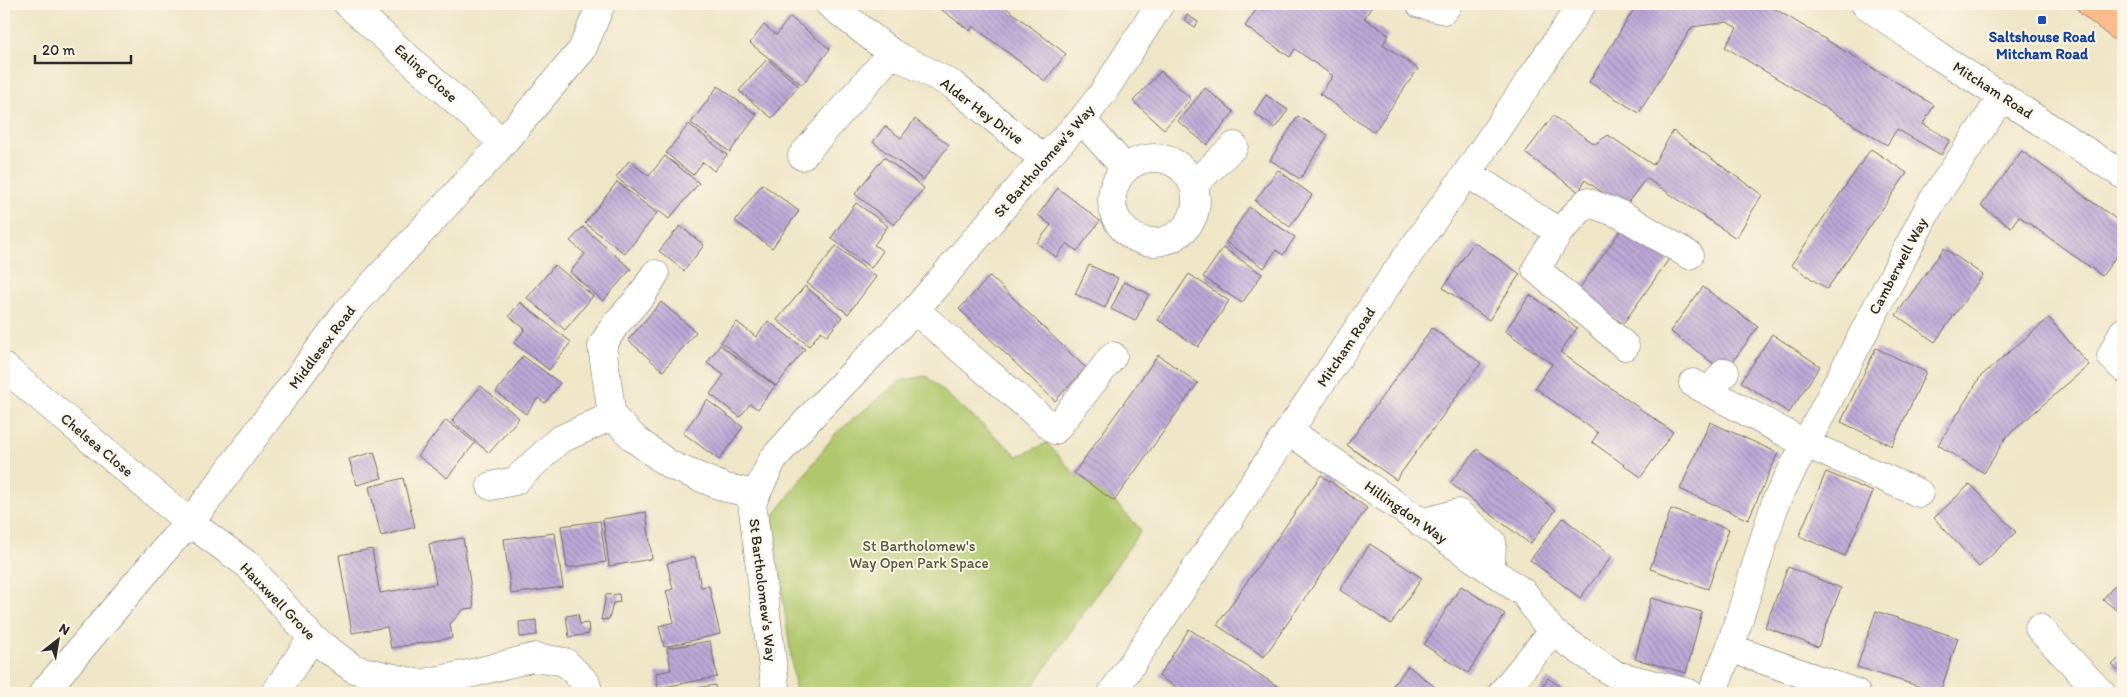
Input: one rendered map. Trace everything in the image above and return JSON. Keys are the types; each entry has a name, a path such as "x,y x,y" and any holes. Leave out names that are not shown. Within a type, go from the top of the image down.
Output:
{"main road":[{"path":"2091,4 2123,29"}],"street":[{"name":"Ealing Close","path":"348,4 503,142"},
{"name":"Middlesex Road","path":"43,693 172,540 190,522 347,312 503,142 582,50 601,4"},
{"name":"Alder Hey Drive","path":"829,4 892,53 953,85 1044,159"},
{"name":"St Bartholomew's Way","path":"775,690 752,503 773,459 817,410 915,310 1044,159 1082,120 1102,94 1160,4"},
{"path":"1420,4 1444,10 1448,4"},
{"name":"Mitcham Road","path":"1112,693 1396,272 1467,173 1582,4"},
{"name":"Mitcham Road","path":"1865,4 1932,51 2123,175"},
{"path":"802,156 892,53"},
{"name":"Camberwell Way","path":"1712,693 1730,648 1776,501 1931,203 2003,96"},
{"path":"1082,120 1125,168"},
{"path":"1194,184 1234,146"},
{"path":"1164,158 1176,164 1187,173 1194,184 1197,198 1196,211 1190,224 1181,234 1169,240 1154,243 1140,240 1127,233 1117,222 1112,209 1112,194 1116,180 1125,168 1144,159 1164,158"},
{"path":"1467,173 1559,232"},
{"path":"1624,346 1536,269 1559,232 1588,202 1622,215 1689,255"},
{"path":"654,274 642,295 615,325 602,346 612,416 636,440 670,464 726,488 756,494"},
{"path":"915,310 1055,430 1113,356"},
{"path":"2123,332 2110,356 2123,368"},
{"name":"Chelsea Close","path":"4,367 190,522"},
{"path":"1709,382 1806,444 1919,493"},
{"path":"491,486 515,482 559,440 612,416"},
{"name":"Hillingdon Way","path":"1289,431 1524,593 1552,632"},
{"name":"Hauxwell Grove","path":"190,522 248,565 312,638 354,669 420,684 509,655 535,657 565,662 586,683 589,693"},
{"path":"2039,628 2102,693"},
{"path":"1502,693 1552,632 1616,675 1689,693"},
{"path":"275,693 312,638"},
{"path":"1730,648 1856,693"}],"green space":[{"name":"St Bartholomew's Way Open Park Space","path":"926,376 1018,456 1047,443 1074,473 1114,501 1141,530 1028,693 796,693 772,518 835,434 900,381"}],"building":[{"path":"934,4 1001,4 1066,54 1045,81 973,26 970,31"},
{"path":"1260,4 1374,4 1364,18 1389,35 1383,44 1418,69 1374,132 1320,94 1333,76 1295,49 1290,57 1245,26"},
{"path":"1640,4 1767,4 1934,105 1923,124 1950,140 1941,155 1897,129 1887,145 1725,47 1737,28 1727,22 1692,27 1639,113 1589,82 1634,9"},
{"path":"1187,15 1198,22 1195,27 1184,20"},
{"path":"790,17 830,49 802,85 750,43 764,25 776,35"},
{"path":"767,59 799,86 772,118 739,91"},
{"path":"1161,71 1191,99 1164,129 1133,101"},
{"path":"718,86 757,115 730,152 691,123"},
{"path":"1205,88 1234,112 1207,145 1178,121"},
{"path":"1266,95 1288,110 1275,128 1254,113"},
{"path":"1298,116 1328,135 1300,179 1270,160"},
{"path":"1553,116 1595,144 1608,135 1653,165 1673,131 1762,195 1736,238 1646,178 1624,208 1585,180 1579,192 1525,153"},
{"path":"915,119 949,145 923,180 873,142 885,126 901,138"},
{"path":"689,124 727,155 714,171 703,162 693,175 666,153"},
{"path":"1871,149 1907,173 1827,289 1791,265"},
{"path":"2022,151 2123,224 2123,247 2102,276 2019,216 2011,227 1981,206"},
{"path":"665,156 699,183 669,219 616,177 629,161 649,176"},
{"path":"884,157 924,188 894,225 855,194"},
{"path":"1278,170 1312,195 1290,227 1255,201"},
{"path":"617,182 657,213 625,254 585,223"},
{"path":"762,184 799,211 772,248 735,221"},
{"path":"1058,188 1100,221 1077,251 1067,243 1056,257 1037,243 1051,225 1038,215"},
{"path":"856,203 888,226 874,245 883,251 871,268 831,238"},
{"path":"1249,207 1295,237 1283,255 1276,250 1264,268 1226,242"},
{"path":"680,226 704,245 684,271 659,251"},
{"path":"583,227 631,269 603,301 570,272 585,254 570,241"},
{"path":"1623,227 1669,259 1623,324 1577,292"},
{"path":"1474,242 1520,274 1489,320 1443,288"},
{"path":"836,246 876,277 848,314 807,283"},
{"path":"1223,248 1262,274 1242,303 1203,277"},
{"path":"1944,248 1983,275 1935,342 1896,315"},
{"path":"555,265 593,296 565,330 527,298"},
{"path":"1089,265 1118,278 1105,308 1075,294"},
{"path":"1189,274 1229,301 1198,347 1158,320"},
{"path":"990,276 1086,368 1055,401 959,309"},
{"path":"1124,282 1149,294 1135,321 1111,309"},
{"path":"805,286 842,317 827,336 821,331 809,346 777,320"},
{"path":"1703,287 1758,327 1725,372 1670,331"},
{"path":"1530,295 1577,328 1560,352 1673,432 1641,477 1592,442 1598,433 1535,388 1552,364 1505,331"},
{"path":"520,302 571,342 549,370 514,343 525,329 509,316"},
{"path":"661,302 696,332 663,371 628,340"},
{"path":"2049,318 2089,365 2007,436 1984,473 1938,445 1981,376"},
{"path":"768,321 805,349 776,386 721,342 737,322 756,337"},
{"path":"1432,328 1481,363 1396,480 1347,445"},
{"path":"1772,334 1820,366 1789,413 1741,382"},
{"path":"720,345 775,386 758,409 750,404 740,417 710,394 724,375 707,363"},
{"path":"1876,348 1926,372 1892,446 1841,422"},
{"path":"1158,355 1198,383 1114,501 1074,473"},
{"path":"523,356 560,383 545,403 538,398 526,414 496,392"},
{"path":"481,386 519,418 489,453 452,421"},
{"path":"707,400 743,427 719,460 683,433"},
{"path":"446,420 475,443 447,478 418,456"},
{"path":"1710,422 1778,453 1748,520 1680,489"},
{"path":"1477,449 1556,510 1530,544 1450,483"},
{"path":"374,452 382,478 357,485 349,459"},
{"path":"1826,472 1873,492 1845,556 1799,536"},
{"path":"1321,475 1367,508 1264,657 1217,625"},
{"path":"403,478 415,527 381,536 369,487"},
{"path":"1970,484 2016,532 1979,567 1934,518"},
{"path":"1671,509 1729,529 1708,589 1650,569"},
{"path":"646,512 652,559 609,566 603,519"},
{"path":"1563,518 1612,556 1580,598 1530,560"},
{"path":"600,521 606,562 567,568 561,526"},
{"path":"555,533 563,587 511,594 504,539"},
{"path":"463,538 474,608 464,609 450,624 452,638 391,648 387,627 352,633 339,555 372,549 380,593 436,584 429,544"},
{"path":"1370,544 1422,578 1391,624 1340,590"},
{"path":"695,557 701,587 709,586 720,634 664,647 659,626 674,622 666,591 673,589 667,563"},
{"path":"1788,567 1841,588 1818,647 1765,627"},
{"path":"2123,576 2123,616 2103,599"},
{"path":"1461,586 1505,614 1468,673 1424,645"},
{"path":"619,594 620,602 613,603 609,619 601,620 606,595"},
{"path":"1651,598 1702,612 1686,673 1635,659"},
{"path":"1876,611 1958,638 1940,693 1857,667"},
{"path":"578,614 580,624 588,623 589,634 569,637 566,616"},
{"path":"536,620 537,635 520,637 519,622"},
{"path":"1189,629 1288,693 1185,693 1159,676"},
{"path":"710,641 717,677 658,688 656,673 671,670 667,648"},
{"path":"2123,654 2123,675 2112,665"},
{"path":"1408,666 1443,693 1387,693"},
{"path":"1548,678 1568,693 1537,693"},
{"path":"715,685 716,693 671,693 671,692"}],"place":[{"name":"Saltshouse Road Mitcham Road","path":"2042,20"}]}
